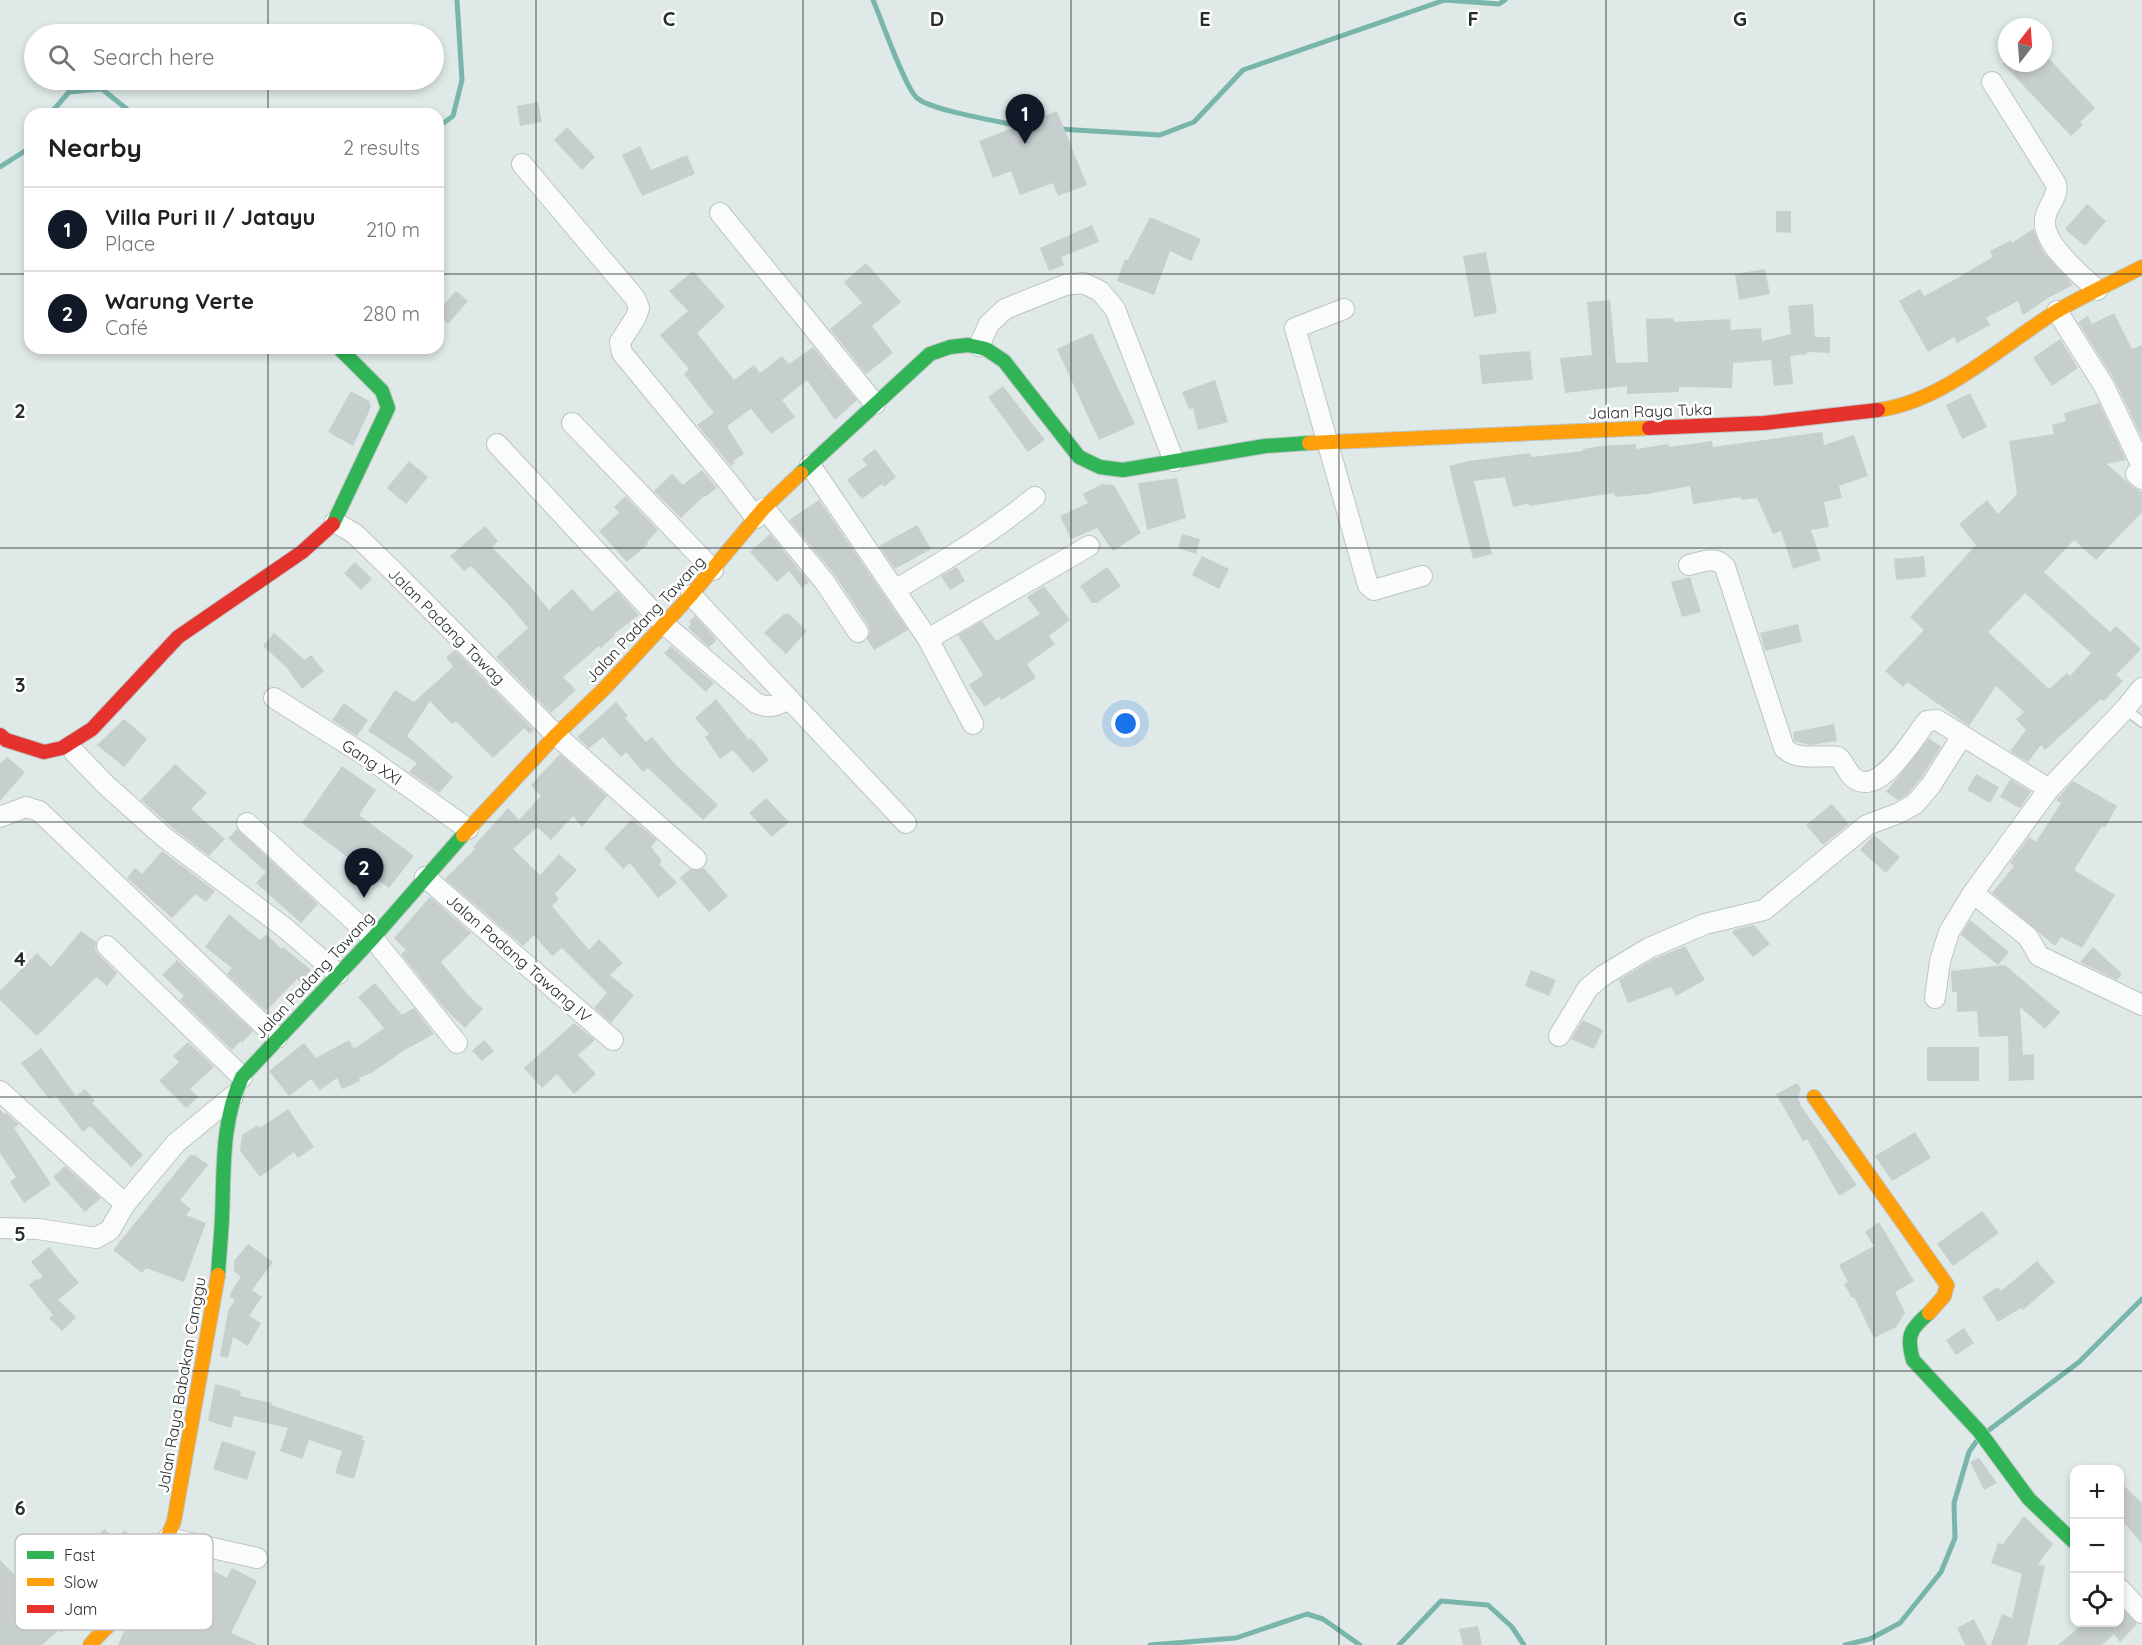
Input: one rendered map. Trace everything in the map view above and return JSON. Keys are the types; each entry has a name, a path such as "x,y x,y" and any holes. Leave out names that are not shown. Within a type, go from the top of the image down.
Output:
{"street":[{"path":"1992,82 2056,184 2056,194 2044,224 2049,239 2097,290"},
{"path":"522,164 635,298 639,308 620,342 622,352 729,483 824,581 858,632"},
{"path":"720,213 875,404"},
{"name":"Jalan Raya Tuka","path":"979,345 1004,361 1079,457 1091,465 1123,470 1265,446 1329,441 1764,423 1894,408 1934,392 1980,364 2057,311 2142,267"},
{"path":"979,345 989,324 1005,309 1065,285 1083,283 1100,291 1114,309 1174,461"},
{"path":"1344,309 1295,328 1329,441 1368,585 1374,590 1422,576"},
{"path":"2057,311 2104,386 2140,472"},
{"name":"Jalan Padang Tawang","path":"232,1100 242,1077 373,938 468,829 691,596 760,513 930,354 946,346 979,345"},
{"path":"0,735 22,747 44,752 62,748 79,738 106,715 178,637 302,552 335,522 388,408 382,391 345,354"},
{"path":"572,423 713,570"},
{"path":"497,444 664,624 756,704 770,707 789,699"},
{"path":"810,465 928,639 973,724"},
{"path":"896,590 965,549 1035,497"},
{"name":"Jalan Padang Tawag","path":"335,522 355,534 556,735 696,859"},
{"path":"928,639 1089,546"},
{"path":"1689,565 1712,559 1720,561 1725,567 1784,748 1790,753 1800,756 1838,757 1852,777 1864,782 1878,778 1889,771 1927,721 1937,720 2049,789"},
{"path":"691,596 906,823"},
{"path":"1935,998 1949,932 1973,893 2049,789 2125,710 2142,688"},
{"name":"Gang XXI","path":"274,698 363,754 468,829"},
{"path":"1559,1036 1588,988 1604,975 1649,948 1705,924 1764,910 1867,825 1899,813 1915,804 1931,785 1962,736"},
{"path":"74,752 107,786 164,837 285,928 338,974"},
{"path":"0,817 26,807 39,811 278,1038"},
{"path":"247,823 373,938 457,1043"},
{"name":"Jalan Padang Tawang IV","path":"425,876 613,1040"},
{"path":"1973,893 2028,937 2036,953 2043,959 2142,1005"},
{"path":"107,946 242,1077"},
{"path":"0,1091 125,1204"},
{"path":"1814,1097 1947,1285 1943,1301 1918,1322 1909,1334 1907,1347 1913,1360 1979,1431 2029,1499 2070,1538"},
{"path":"0,1228 38,1229 96,1238 110,1230 125,1204 176,1143 232,1100"},
{"name":"Jalan Raya Babakan Canggu","path":"169,1534 174,1521 217,1282 224,1148 232,1100"},
{"path":"213,1548 257,1558"},
{"path":"2124,1593 2142,1613"},
{"name":"Jalan Raya Babakan Canggu","path":"93,1644 105,1630"}],"lane":[{"path":"2125,710 2142,722"}],"building":[{"path":"2052,62 2095,108 2080,122 2083,125 2071,136 2011,72 2052,72"},
{"path":"538,102 542,122 520,126 517,106"},
{"path":"1057,111 1087,185 1058,196 1053,183 1020,195 1011,171 993,178 979,141"},
{"path":"567,127 595,157 582,170 554,140"},
{"path":"640,146 651,170 687,155 695,174 642,196 622,155"},
{"path":"2087,204 2106,221 2085,246 2065,229"},
{"path":"1776,211 1791,211 1791,233 1776,232"},
{"path":"1150,217 1201,239 1191,261 1170,251 1154,295 1117,281 1125,259 1128,260"},
{"path":"1092,225 1099,242 1061,257 1064,265 1049,271 1040,248"},
{"path":"2033,229 2044,253 2073,285 2023,315 2018,301 1986,318 1990,325 1957,343 1954,337 1928,352 1899,301 1920,289 1924,296 1954,280 1993,257 1990,251 2011,240 2012,243"},
{"path":"1486,252 1497,313 1474,317 1463,256"},
{"path":"866,263 901,302 872,326 893,353 866,374 830,329 862,303 844,282"},
{"path":"1765,269 1770,294 1739,300 1735,274"},
{"path":"693,271 725,307 697,333 734,380 754,365 760,373 782,356 789,364 813,347 857,400 835,420 807,380 782,400 795,417 771,434 751,409 727,426 744,454 733,461 735,463 731,466 697,425 714,413 684,374 689,369 660,335 688,311 669,291"},
{"path":"456,291 468,301 448,324 444,321 444,304"},
{"path":"1610,300 1616,363 1648,362 1646,319 1673,318 1674,322 1730,319 1731,330 1761,328 1762,341 1791,334 1788,306 1813,304 1815,337 1830,337 1830,353 1807,352 1807,354 1790,356 1793,384 1774,386 1771,360 1733,363 1732,388 1679,387 1679,392 1627,394 1627,386 1565,393 1560,358 1592,355 1587,302"},
{"path":"2114,313 2132,349 2142,345 2142,438 2115,381 2078,322 2088,316 2092,324"},
{"path":"1092,333 1135,424 1099,440 1057,349"},
{"path":"2060,339 2078,368 2052,386 2033,358"},
{"path":"1530,351 1533,380 1482,384 1479,355"},
{"path":"1215,380 1228,422 1198,430 1193,408 1189,409 1182,392"},
{"path":"1003,386 1045,440 1028,452 988,397"},
{"path":"351,391 369,401 371,407 353,446 328,432"},
{"path":"1970,393 1987,427 1962,439 1946,405"},
{"path":"2099,403 2126,460 2107,464 2134,488 2142,492 2142,512 2096,560 2074,540 2044,572 2110,632 2116,626 2141,649 2116,675 2123,681 2104,701 2101,699 2045,750 2041,745 2028,762 2010,751 2026,730 2016,719 2024,712 1996,686 1969,726 1907,682 1903,687 1885,671 1924,630 1910,617 1976,545 1959,524 1987,500 1998,514 2017,494 2009,441 2054,434 2052,425 2066,421 2064,413","holes":["2025,593 2091,653 2070,676 2067,673 2049,689 1988,632"]},
{"path":"1822,432 1824,445 1854,435 1868,476 1839,486 1842,498 1824,502 1829,527 1811,530 1821,560 1793,569 1781,531 1773,534 1757,498 1741,500 1741,497 1693,504 1690,486 1648,494 1615,497 1614,493 1513,507 1505,477 1474,481 1492,554 1473,559 1449,466 1468,461 1530,453 1531,457 1583,451 1583,449 1601,446 1636,444 1636,449 1712,441 1713,447"},
{"path":"875,449 896,477 884,487 882,484 862,499 847,480 867,465 862,459"},
{"path":"409,461 428,477 406,504 387,488"},
{"path":"702,470 717,488 704,496 681,518 654,491 672,474 683,485"},
{"path":"1177,478 1186,518 1147,530 1138,483"},
{"path":"1102,484 1114,485 1141,533 1113,551 1097,528 1071,539 1060,516 1088,503 1083,494"},
{"path":"625,496 658,530 647,542 648,544 627,562 599,531 619,513 614,507"},
{"path":"819,500 908,630 874,650 867,639 870,632 868,625 834,574 789,520"},
{"path":"917,525 931,549 895,569 879,546"},
{"path":"485,526 498,541 492,547 529,585 549,610 572,589 592,611 617,591 639,615 563,677 576,690 551,713 496,657 528,628 471,566 464,571 450,556"},
{"path":"770,534 809,582 802,588 789,571 777,582 750,552"},
{"path":"1182,534 1200,539 1196,554 1178,548"},
{"path":"1202,556 1229,569 1219,589 1192,575"},
{"path":"1924,556 1926,577 1896,580 1894,559"},
{"path":"355,562 372,579 361,590 344,573"},
{"path":"957,567 965,581 950,590 941,576"},
{"path":"1107,567 1121,586 1097,603 1092,603 1080,586"},
{"path":"1690,577 1701,612 1682,617 1671,582"},
{"path":"1044,586 1070,620 1049,636 1055,644 1027,664 1036,678 1001,700 999,697 985,707 969,685 983,675 958,635 982,621 996,641 1040,614 1027,597"},
{"path":"784,614 789,614 807,631 786,654 764,633"},
{"path":"695,616 717,640 709,647 688,628 691,624 689,621"},
{"path":"1798,624 1802,642 1765,651 1760,633"},
{"path":"274,633 305,660 311,655 324,671 302,689 286,667 263,646"},
{"path":"671,646 714,683 706,692 664,653"},
{"path":"455,650 534,730 530,734 524,728 493,758 456,721 452,724 430,701 407,736 453,777 439,793 409,772 417,763 368,731 395,690 414,702 453,667 446,657"},
{"path":"716,699 749,740 751,738 769,760 753,773 733,750 720,759 705,737 709,734 695,718"},
{"path":"616,702 628,716 625,718 646,742 652,737 675,764 718,805 703,820 648,768 643,772 626,752 621,757 603,737 589,748 577,737"},
{"path":"344,703 368,720 357,736 332,720"},
{"path":"124,719 147,739 124,767 97,745"},
{"path":"1834,724 1837,741 1810,745 1794,741 1793,732"},
{"path":"1929,738 1941,747 1921,778 1907,795 1898,800 1886,792"},
{"path":"560,754 607,796 582,827 573,816 551,840 537,827 513,849 540,875 559,854 577,870 555,894 559,899 552,906 589,950 599,939 623,963 610,975 634,995 611,1023 594,1008 607,993 562,948 552,956 534,935 523,946 445,879 475,849 473,847 508,808 519,820 541,796 531,785"},
{"path":"7,757 25,772 0,801 0,764"},
{"path":"175,764 207,793 191,809 225,839 209,856 141,800"},
{"path":"342,766 376,790 359,815 414,856 389,888 302,823"},
{"path":"1976,774 1999,787 1990,803 1967,790"},
{"path":"2010,779 2031,792 2020,808 2000,797"},
{"path":"2073,781 2117,806 2105,828 2102,826 2074,870 2115,895 2082,948 2061,937 2055,946 1992,893 2014,866 2010,863 2029,837 2036,842 2061,803 2056,800"},
{"path":"766,798 789,822 772,837 749,813"},
{"path":"1832,804 1849,824 1823,845 1806,825"},
{"path":"632,819 657,840 651,847 662,861 659,864 677,883 658,898 630,863 623,869 604,848"},
{"path":"237,829 318,904 301,923 256,883 266,872 228,838"},
{"path":"1874,835 1900,857 1886,873 1860,850"},
{"path":"162,851 215,891 206,902 196,894 172,918 127,878 135,868 142,874"},
{"path":"704,868 728,896 709,912 680,878 690,869"},
{"path":"430,897 471,933 441,962 468,995 483,1009 465,1028 446,1010 401,954 406,950 394,938"},
{"path":"229,914 260,940 267,934 281,949 283,947 311,970 300,982 297,979 266,1011 227,974 232,968 205,947"},
{"path":"1970,920 2009,952 1998,965 1961,935"},
{"path":"1754,925 1770,944 1753,957 1732,932"},
{"path":"81,931 96,942 95,949 98,954 117,973 107,986 96,977 37,1036 0,1000 0,991 37,953 51,967"},
{"path":"1685,946 1705,980 1676,996 1671,987 1628,1003 1619,980 1654,959"},
{"path":"2093,947 2122,974 2117,980 2080,962"},
{"path":"177,960 253,1031 232,1050 180,1000 184,996 162,975"},
{"path":"2005,965 2060,1012 2045,1029 2020,1007 2023,1055 2034,1054 2034,1080 2009,1081 2008,1036 1979,1037 1977,1011 1957,1012 1957,992 1952,992 1951,971"},
{"path":"1531,970 1556,980 1549,996 1525,986"},
{"path":"375,983 402,1015 414,1008 434,1034 403,1051 373,1072 359,1078 360,1081 342,1089 337,1078 320,1090 311,1079 289,1096 269,1071 304,1043 316,1058 349,1040 354,1049 384,1028 358,997"},
{"path":"1583,1020 1603,1030 1594,1049 1571,1039"},
{"path":"574,1023 595,1040 578,1055 596,1074 574,1094 557,1074 542,1088 524,1068"},
{"path":"484,1040 494,1051 482,1061 472,1051"},
{"path":"188,1042 214,1067 190,1089 198,1097 186,1108 159,1081 179,1062 173,1056"},
{"path":"1927,1047 1979,1047 1979,1081 1927,1081"},
{"path":"41,1048 76,1096 85,1089 95,1101 92,1103 143,1155 131,1167 90,1126 83,1132 55,1095 49,1099 21,1063"},
{"path":"1797,1083 1801,1089 1798,1098 1801,1106 1857,1185 1839,1196 1807,1139 1803,1141 1776,1094"},
{"path":"0,1109 19,1124 14,1128 51,1184 24,1203 10,1182 16,1177 0,1153"},
{"path":"288,1109 314,1147 298,1158 294,1152 260,1177 240,1151 242,1135 258,1125 260,1128"},
{"path":"1915,1132 1931,1158 1892,1181 1875,1156"},
{"path":"190,1155 195,1155 208,1165 180,1200 191,1209 186,1215 206,1223 184,1282 146,1268 142,1273 113,1250"},
{"path":"65,1166 101,1198 85,1212 53,1177"},
{"path":"1982,1211 1999,1233 1953,1266 1937,1244"},
{"path":"1879,1222 1914,1281 1895,1292 1905,1313 1896,1327 1874,1338 1854,1297 1852,1298 1844,1284 1848,1282 1839,1265 1874,1246 1865,1232"},
{"path":"248,1244 273,1262 252,1290 262,1297 249,1316 261,1323 248,1346 233,1337 228,1358 220,1356 228,1311 235,1300 230,1297 231,1292 241,1277 234,1271 234,1261"},
{"path":"49,1247 79,1283 58,1300 76,1317 62,1331 49,1318 53,1315 29,1285 43,1277 31,1262"},
{"path":"2037,1261 2055,1282 2023,1310 2021,1308 1998,1322 1982,1297 1998,1287 2001,1291"},
{"path":"1964,1328 1974,1343 1956,1355 1946,1340"},
{"path":"215,1384 241,1391 240,1396 272,1403 271,1405 363,1436 362,1440 365,1441 354,1479 335,1473 342,1451 309,1440 302,1459 280,1451 288,1428 234,1416 231,1428 208,1421"},
{"path":"222,1441 256,1452 247,1480 213,1469"},
{"path":"1979,1458 1997,1483 1984,1490 1970,1462"},
{"path":"2124,1486 2142,1503 2142,1544 2124,1523"},
{"path":"2024,1516 2053,1544 2038,1564 2045,1566 2027,1645 1991,1645 2002,1614 2012,1618 2022,1574 1991,1563 1998,1543 2003,1544"},
{"path":"104,1529 110,1534 100,1534"},
{"path":"0,1560 15,1575 15,1630 59,1630 42,1645 0,1645"},
{"path":"232,1568 257,1581 231,1633 258,1645 118,1645 126,1630 213,1630 213,1570 227,1578"},
{"path":"2124,1610 2137,1624 2120,1642 2114,1634 2102,1645 2058,1645 2079,1627 2124,1627"},
{"path":"1974,1619 1987,1645 1965,1645 1957,1628"},
{"path":"1478,1626 1482,1645 1463,1645 1459,1629"}],"waterway":[{"path":"444,123 453,116 462,80 457,0"},
{"path":"873,0 906,81 917,98 952,112 1025,127"},
{"path":"1059,129 1160,135 1194,122 1243,70 1445,0 1499,4 1505,0"},
{"path":"55,108 69,92 91,90"},
{"path":"103,90 126,108"},
{"path":"0,167 24,152"},
{"path":"1989,1430 2079,1362 2142,1299"},
{"path":"1845,1645 1870,1639 1900,1623 1941,1572 1955,1538 1954,1503 1969,1452 1976,1442"},
{"path":"1399,1645 1441,1601 1488,1605 1512,1627 1524,1645"},
{"path":"1150,1645 1236,1638 1307,1614 1323,1619 1360,1645"}],"traffic: fast":[{"path":"801,473 930,354 950,347 968,345 986,349 1004,361 1079,457 1100,467 1123,470 1265,446 1309,443"},
{"path":"333,524 388,408 382,391 345,354"},
{"path":"218,1275 227,1129 230,1111 242,1077 373,938 463,835"},
{"path":"1929,1313 1911,1334 1910,1345 1913,1360 1979,1431 2029,1499 2070,1538"}],"traffic: slow":[{"path":"1878,410 1902,405 1949,384 2057,311 2142,267"},
{"path":"1309,443 1649,428"},
{"path":"463,835 556,735 605,688 691,595 764,508 801,473"},
{"path":"1814,1097 1947,1285 1944,1296 1929,1313"},
{"path":"168,1534 174,1521 218,1275"},
{"path":"90,1645 104,1630"}],"traffic: jam":[{"path":"1649,428 1764,423 1878,410"},
{"path":"0,735 6,740 44,752 62,748 92,729 178,637 302,552 333,524"}],"place":[{"name":"Villa Puri II / Jatayu","path":"1025,144"},
{"name":"Warung Verte","path":"364,898"}]}
